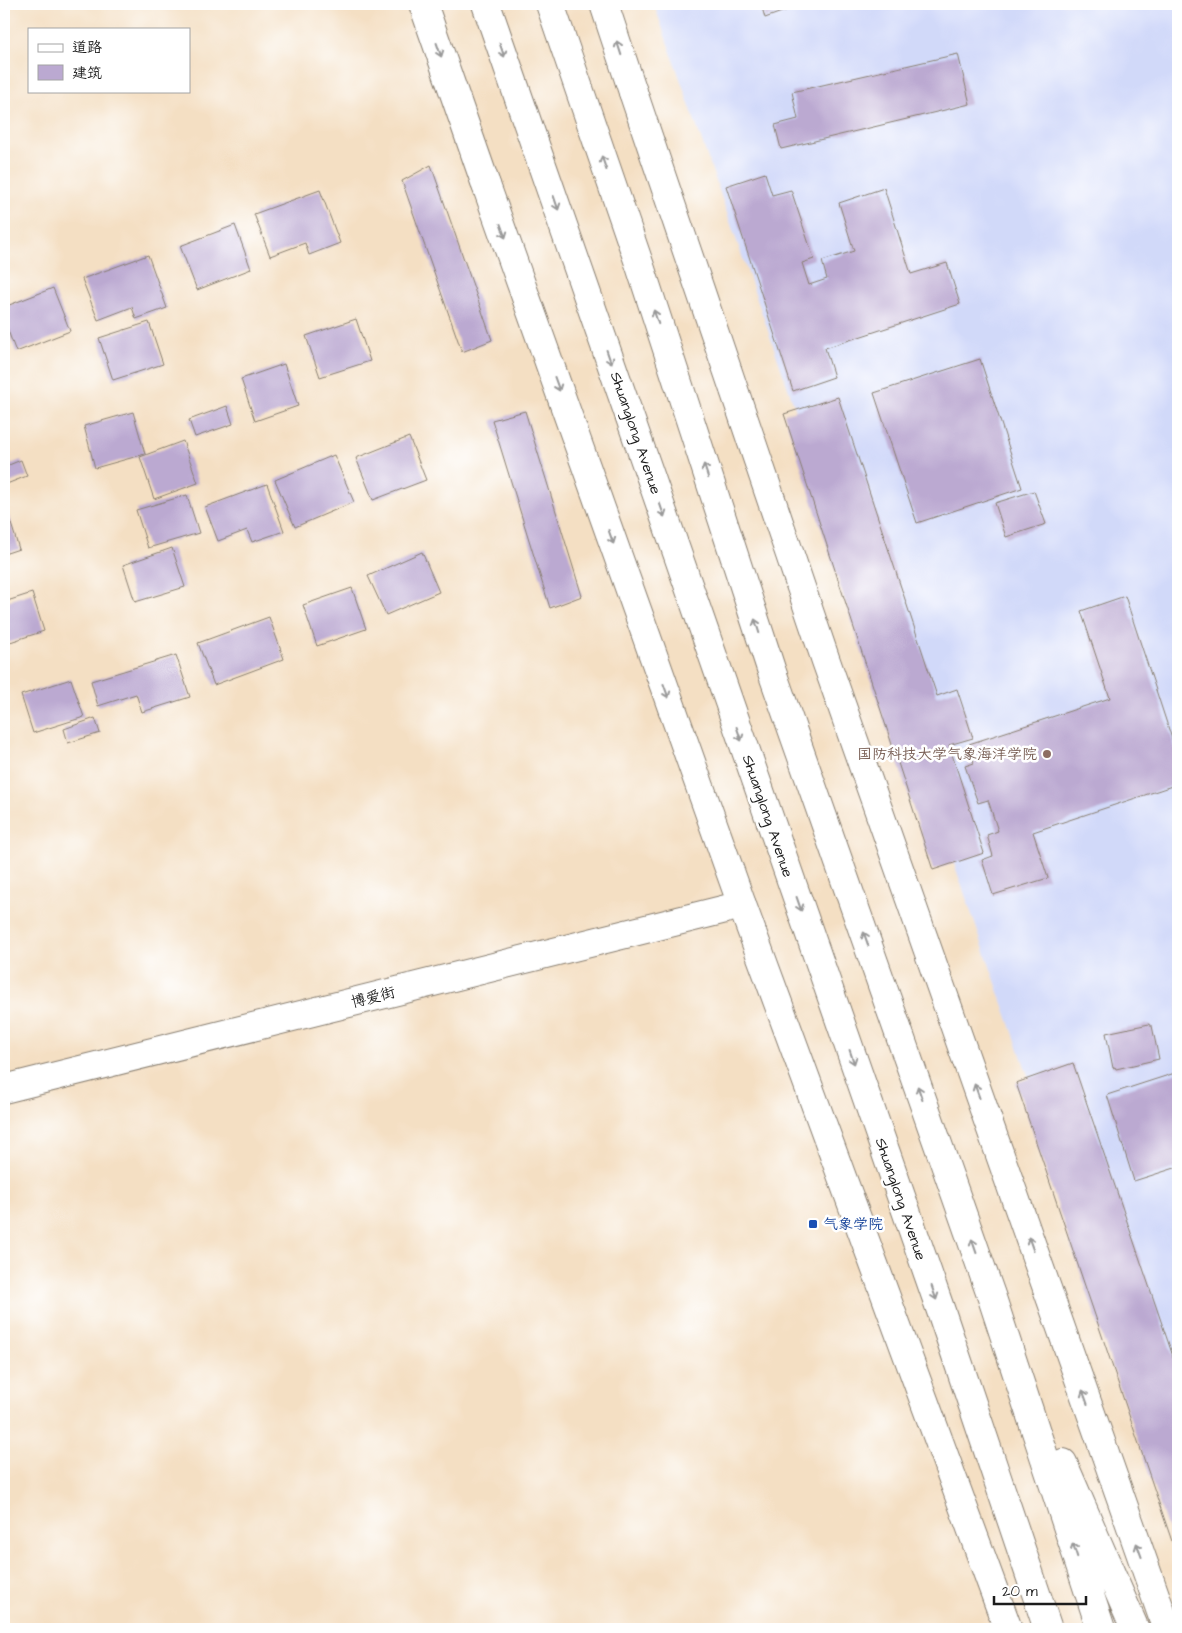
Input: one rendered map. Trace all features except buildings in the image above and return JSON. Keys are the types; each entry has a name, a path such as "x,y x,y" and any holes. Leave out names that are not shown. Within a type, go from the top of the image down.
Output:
{"main road":[{"path":"423,4 742,905 1008,1629"},
{"name":"Shuanglong Avenue","path":"486,4 942,1314 1048,1629"},
{"path":"550,4 640,266 772,672 992,1298 1101,1629"},
{"path":"604,4 829,670 1167,1629"},
{"name":"博爱街","path":"4,1089 742,905"},
{"path":"992,1298 1135,1629"}],"shaded area":[{"name":"国防科技大学气象海洋学院","path":"654,4 1178,4 1178,1505"}],"place":[{"name":"国防科技大学气象海洋学院","path":"1047,754"},
{"name":"气象学院","path":"813,1224"}]}
